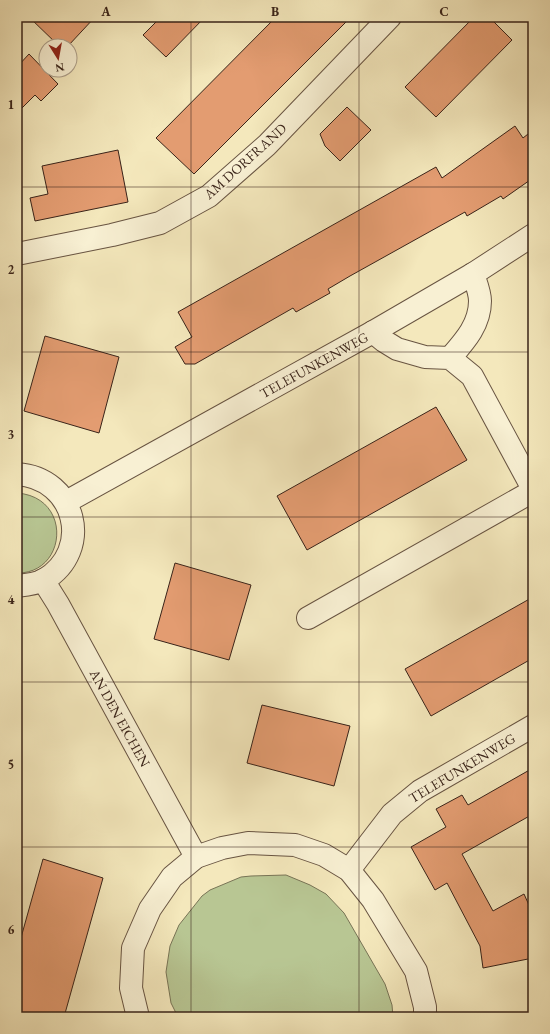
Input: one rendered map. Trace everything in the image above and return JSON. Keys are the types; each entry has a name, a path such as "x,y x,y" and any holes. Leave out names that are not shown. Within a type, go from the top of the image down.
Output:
{"street":[{"name":"AM DORFRAND","path":"17,254 112,235 160,223 209,196 267,145 390,17"},
{"path":"373,332 473,274 533,235"},
{"path":"308,618 533,490 472,376 450,358 468,337 477,318 480,301 478,288 473,274"},
{"name":"TELEFUNKENWEG","path":"66,502 373,332 397,349 425,357 450,358"},
{"path":"17,474 29,475 44,480 56,490 66,502 72,519 71,543 67,554 57,569 43,580 29,585 17,586"},
{"name":"AN DEN EICHEN","path":"43,580 58,604 196,857"},
{"name":"TELEFUNKENWEG","path":"349,870 392,814 420,790 533,726"},
{"path":"138,1017 131,988 133,948 150,909 172,877 196,857 222,848 248,843 295,845 324,855 349,870 373,900 416,971 425,1007 425,1017"}],"green space":[{"path":"17,493 35,498 48,507 55,520 57,535 54,549 46,561 34,570 17,573"},
{"path":"286,875 310,885 326,894 344,913 385,984 392,1005 393,1017 178,1017 171,1003 166,972 170,946 179,925 202,896 210,890 241,877"}],"building":[{"path":"29,17 95,17 75,38 51,38"},
{"path":"161,17 205,17 166,57 143,35"},
{"path":"276,17 351,17 194,174 156,138"},
{"path":"474,17 489,17 512,40 436,117 405,87"},
{"path":"29,54 38,63 38,78 52,78 58,84 41,101 35,95 17,113 17,67"},
{"path":"347,107 371,130 340,161 325,146 320,134"},
{"path":"515,126 523,138 533,130 533,178 503,199 501,196 467,216 465,212 350,276 328,289 330,293 296,312 293,308 195,364 185,364 175,347 192,337 178,312 436,167 442,178"},
{"path":"118,150 128,202 35,221 30,198 48,194 42,166"},
{"path":"45,336 119,357 99,433 24,411"},
{"path":"436,407 467,460 307,550 277,496"},
{"path":"175,563 251,585 229,660 154,639"},
{"path":"533,597 533,658 431,716 405,669"},
{"path":"262,705 350,726 334,786 247,763"},
{"path":"533,768 533,814 462,854 493,911 524,894 533,914 533,958 483,968 480,946 447,883 435,890 411,847 446,827 436,809 462,795 468,805"},
{"path":"43,859 103,878 64,1017 29,1017 17,1014 17,952"}]}
